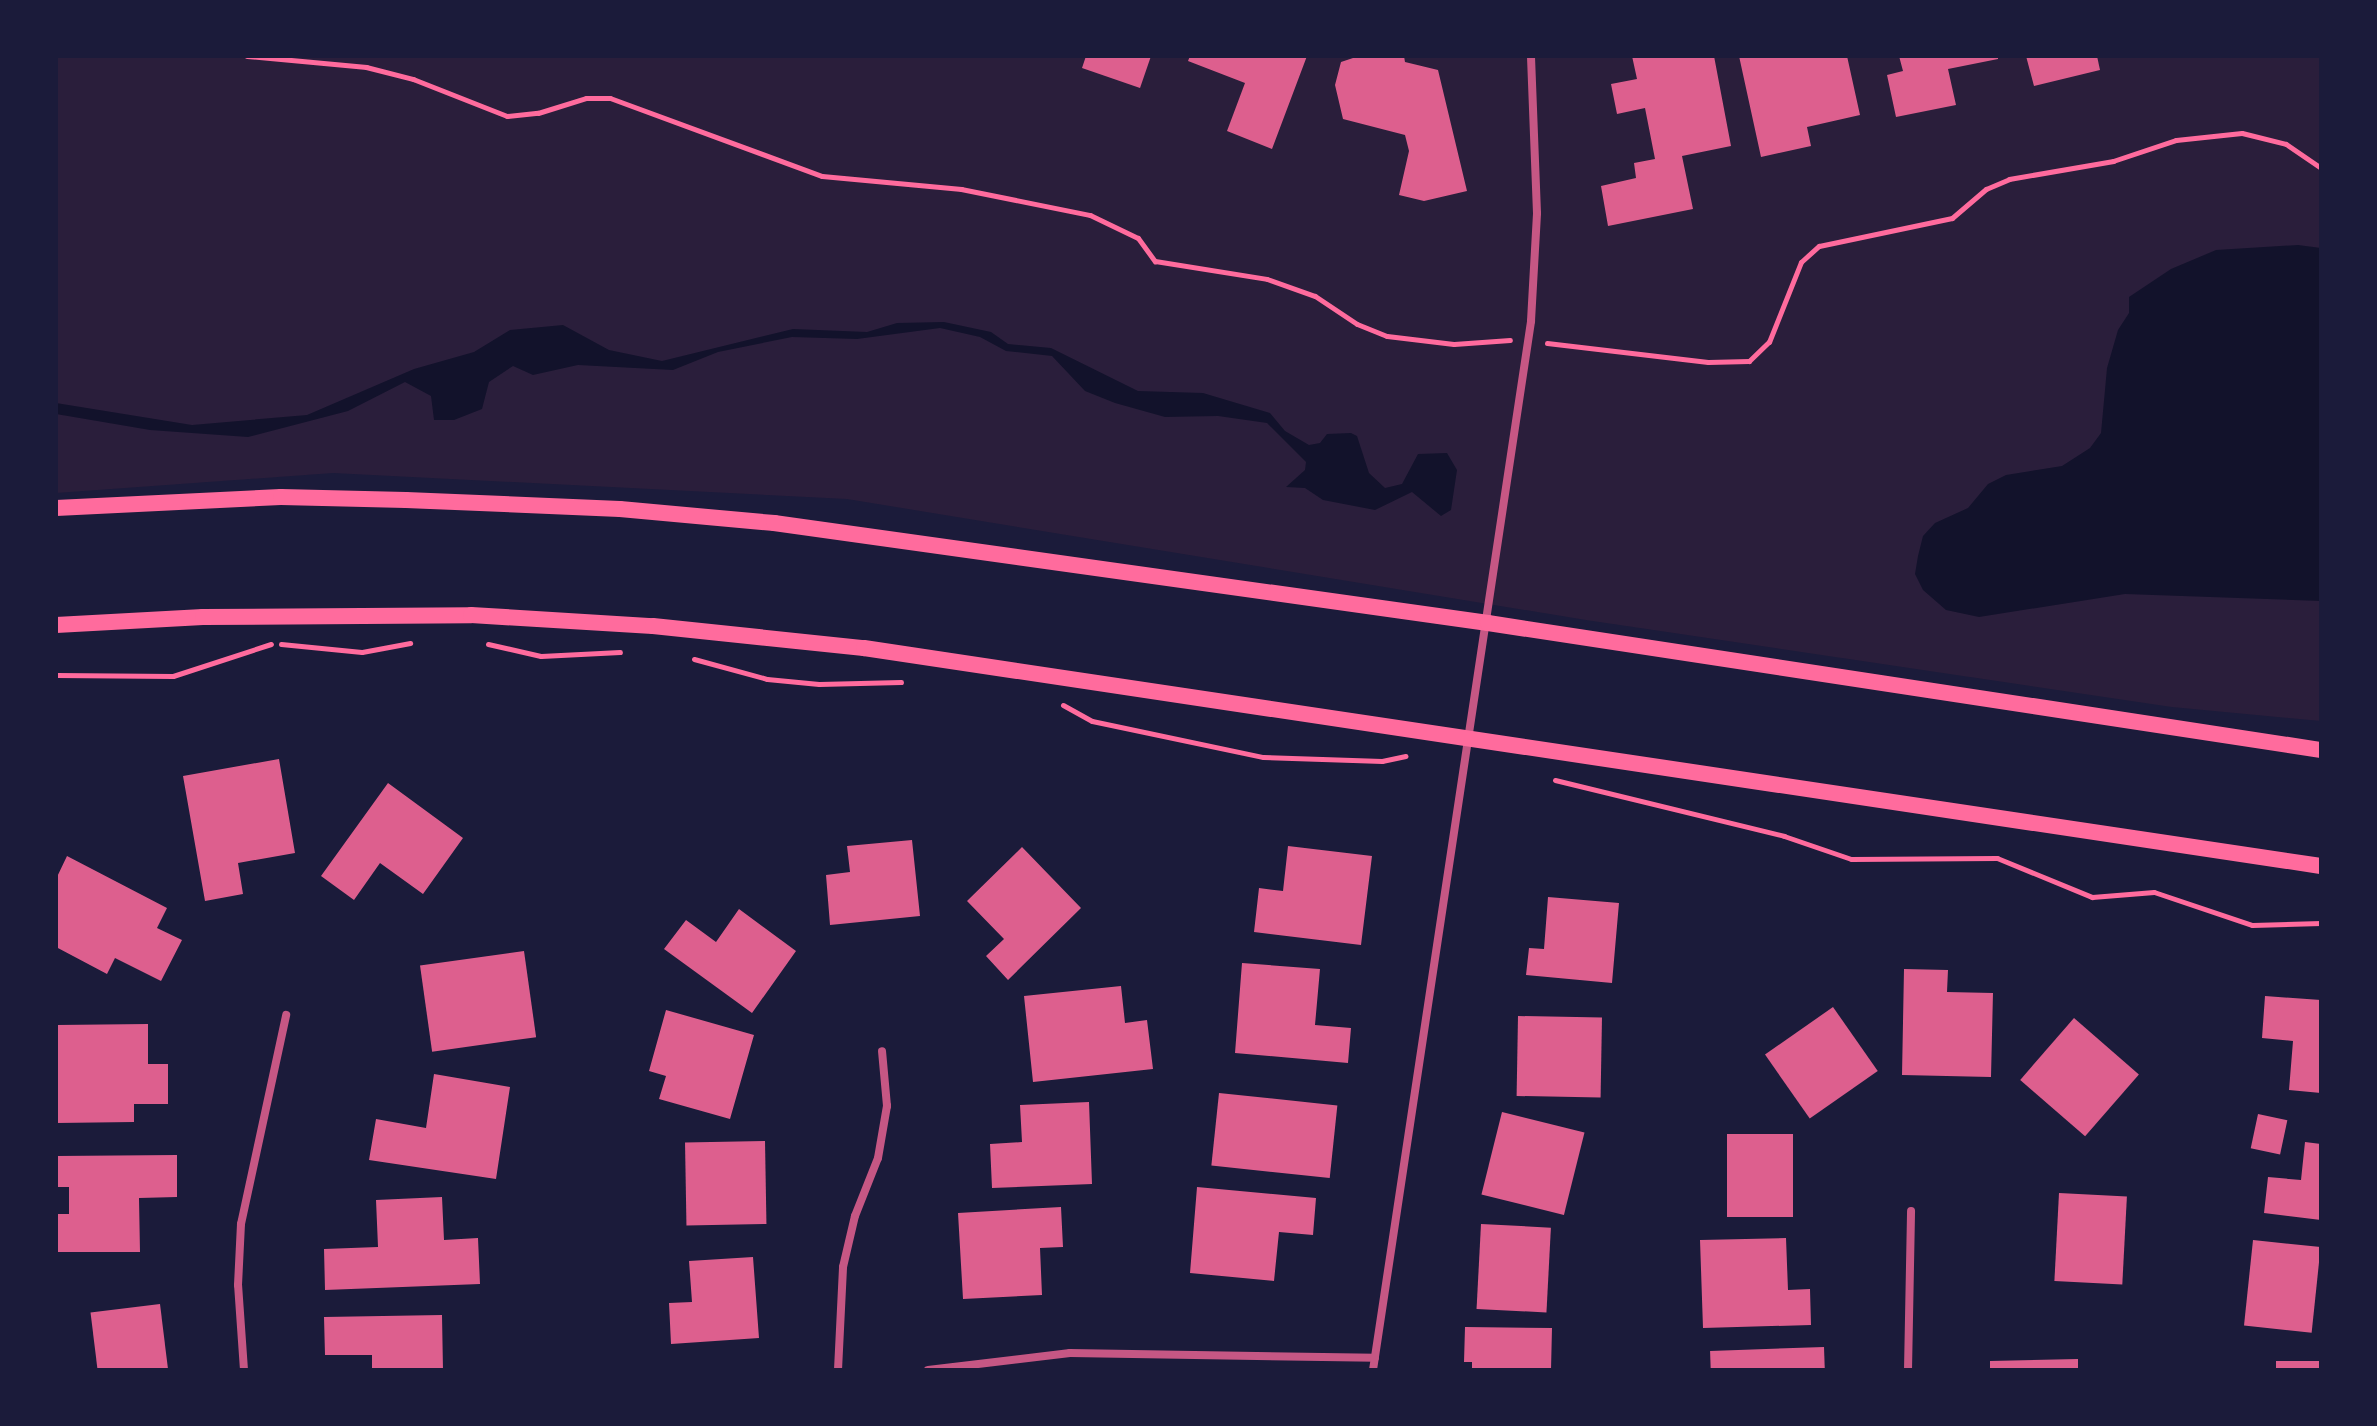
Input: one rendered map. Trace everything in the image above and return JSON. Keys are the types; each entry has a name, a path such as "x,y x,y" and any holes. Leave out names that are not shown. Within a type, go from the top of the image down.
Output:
{"main road":[{"path":"56,508 281,497 620,509 885,537 1488,623 2321,750"},
{"path":"56,625 203,617 471,615 653,626 864,648 2321,866"}],"street":[{"path":"1373,1370 1529,341 1537,213 1531,56"},
{"path":"244,1370 241,1224 286,1015"},
{"path":"838,1370 843,1267 855,1216 878,1158 887,1106 882,1051"},
{"path":"1908,1370 1911,1211"},
{"path":"928,1370 1070,1353 1375,1358"}],"path":[{"path":"247,56 366,67 413,79 507,116 538,113 586,98 610,98 822,176 961,189 1090,215 1138,238 1155,261 1267,279 1315,296 1357,324 1387,336 1454,344 1529,341 1708,362 1749,361 1769,342 1801,262 1819,246 1952,218 1986,189 2009,179 2113,161 2176,140 2242,133 2286,144 2321,168"},
{"path":"56,675 173,676 273,644 362,652 426,642"},
{"path":"478,642 541,656 635,652"},
{"path":"677,656 793,682 916,681"},
{"path":"1055,700 1092,721 1263,757 1382,761 1411,755"},
{"path":"1549,778 1784,836 1851,859 1997,858 2092,897 2154,892 2252,925 2321,923"}],"shaded area":[{"path":"56,56 2321,56 2321,721 2172,707 1586,620 847,499 333,473 56,493"},
{"path":"2298,245 2321,248 2321,601 2125,594 1979,617 1946,610 1923,590 1915,574 1918,556 1923,536 1935,523 1968,508 1988,484 2006,475 2062,466 2090,448 2101,433 2107,368 2118,330 2129,313 2129,297 2171,269 2216,250"},
{"path":"944,322 991,332 1008,344 1051,348 1138,391 1203,393 1270,413 1285,431 1309,445 1320,443 1327,434 1351,433 1357,436 1369,473 1385,488 1402,484 1418,454 1447,453 1457,470 1451,510 1441,516 1412,492 1375,510 1323,500 1305,488 1286,487 1305,470 1306,462 1267,423 1218,416 1165,417 1115,403 1085,391 1052,356 1006,351 980,337 940,328 857,339 792,337 718,352 673,370 578,365 533,375 513,366 489,382 482,409 454,420 434,420 431,396 405,382 348,411 248,437 150,430 56,414 56,403 192,425 307,415 414,369 474,352 510,330 563,325 609,350 662,361 793,329 867,332 897,323"}],"building":[{"path":"1086,56 1151,56 1140,88 1082,68"},
{"path":"1190,56 1307,56 1272,149 1227,131 1245,83 1188,61"},
{"path":"1359,56 1404,56 1405,62 1438,70 1467,191 1424,201 1399,195 1409,151 1405,135 1343,119 1335,85 1341,62"},
{"path":"1632,56 1714,56 1731,146 1682,156 1693,209 1608,226 1601,186 1636,178 1634,163 1655,159 1645,108 1617,114 1611,84 1637,79"},
{"path":"1739,56 1847,56 1860,115 1807,127 1811,146 1761,157"},
{"path":"1899,56 1998,56 1998,59 1948,69 1956,105 1896,117 1887,75 1903,71"},
{"path":"2026,56 2097,56 2100,70 2034,86"},
{"path":"279,759 295,853 238,863 243,894 205,901 183,776"},
{"path":"388,783 463,838 423,894 380,863 354,900 321,876"},
{"path":"912,840 920,916 830,925 826,875 850,872 847,846"},
{"path":"1288,846 1372,856 1361,945 1254,932 1259,888 1283,891"},
{"path":"1022,847 1081,908 1008,980 986,956 1004,939 967,901"},
{"path":"67,856 167,908 157,928 182,940 161,981 115,958 107,974 56,947 56,879"},
{"path":"1548,897 1619,903 1612,983 1526,975 1529,948 1544,949"},
{"path":"739,909 796,951 752,1013 664,949 686,920 716,942"},
{"path":"524,951 536,1037 432,1052 420,966"},
{"path":"1242,963 1320,969 1315,1025 1351,1028 1348,1063 1235,1053"},
{"path":"1904,969 1948,970 1947,992 1993,993 1991,1077 1902,1075"},
{"path":"1121,986 1125,1023 1147,1020 1153,1069 1033,1082 1024,996"},
{"path":"2265,996 2321,1000 2321,1093 2289,1090 2293,1041 2262,1038"},
{"path":"1833,1007 1878,1071 1810,1119 1765,1055"},
{"path":"666,1010 754,1035 730,1119 659,1099 666,1076 649,1071"},
{"path":"1518,1016 1602,1017 1601,1097 1517,1096"},
{"path":"2074,1018 2139,1074 2085,1136 2020,1080"},
{"path":"148,1024 148,1064 168,1064 168,1104 134,1104 134,1122 56,1123 56,1025"},
{"path":"434,1074 510,1087 496,1179 369,1160 376,1119 426,1128"},
{"path":"1219,1093 1337,1105 1330,1178 1211,1166"},
{"path":"1089,1102 1092,1184 992,1188 990,1144 1022,1142 1020,1105"},
{"path":"1502,1112 1584,1133 1564,1215 1481,1194"},
{"path":"2258,1114 2287,1120 2280,1154 2251,1148"},
{"path":"1727,1134 1793,1134 1793,1217 1727,1217"},
{"path":"765,1141 766,1224 686,1225 685,1142"},
{"path":"2305,1142 2321,1144 2321,1220 2264,1213 2268,1177 2301,1180"},
{"path":"177,1155 177,1197 139,1198 140,1252 56,1252 56,1214 69,1214 69,1187 56,1187 56,1156"},
{"path":"1197,1187 1316,1198 1313,1235 1279,1232 1274,1281 1190,1273"},
{"path":"2059,1193 2127,1197 2122,1284 2054,1281"},
{"path":"442,1197 444,1240 478,1238 480,1284 325,1290 324,1249 378,1247 376,1200"},
{"path":"1061,1207 1063,1247 1040,1248 1042,1295 963,1299 958,1213"},
{"path":"1481,1224 1551,1228 1546,1313 1477,1309"},
{"path":"1786,1238 1788,1290 1810,1289 1811,1325 1703,1328 1700,1240"},
{"path":"2253,1240 2321,1247 2312,1333 2244,1326"},
{"path":"753,1257 759,1338 671,1344 669,1303 692,1302 689,1261"},
{"path":"160,1304 168,1370 98,1370 91,1313"},
{"path":"442,1315 443,1370 372,1370 372,1355 325,1355 324,1317"},
{"path":"1465,1327 1552,1328 1551,1370 1472,1370 1472,1362 1464,1362"},
{"path":"1824,1347 1825,1370 1711,1370 1710,1351"},
{"path":"2078,1359 2078,1370 1990,1370 1990,1361"},
{"path":"2276,1361 2321,1361 2321,1370 2276,1370"}]}
